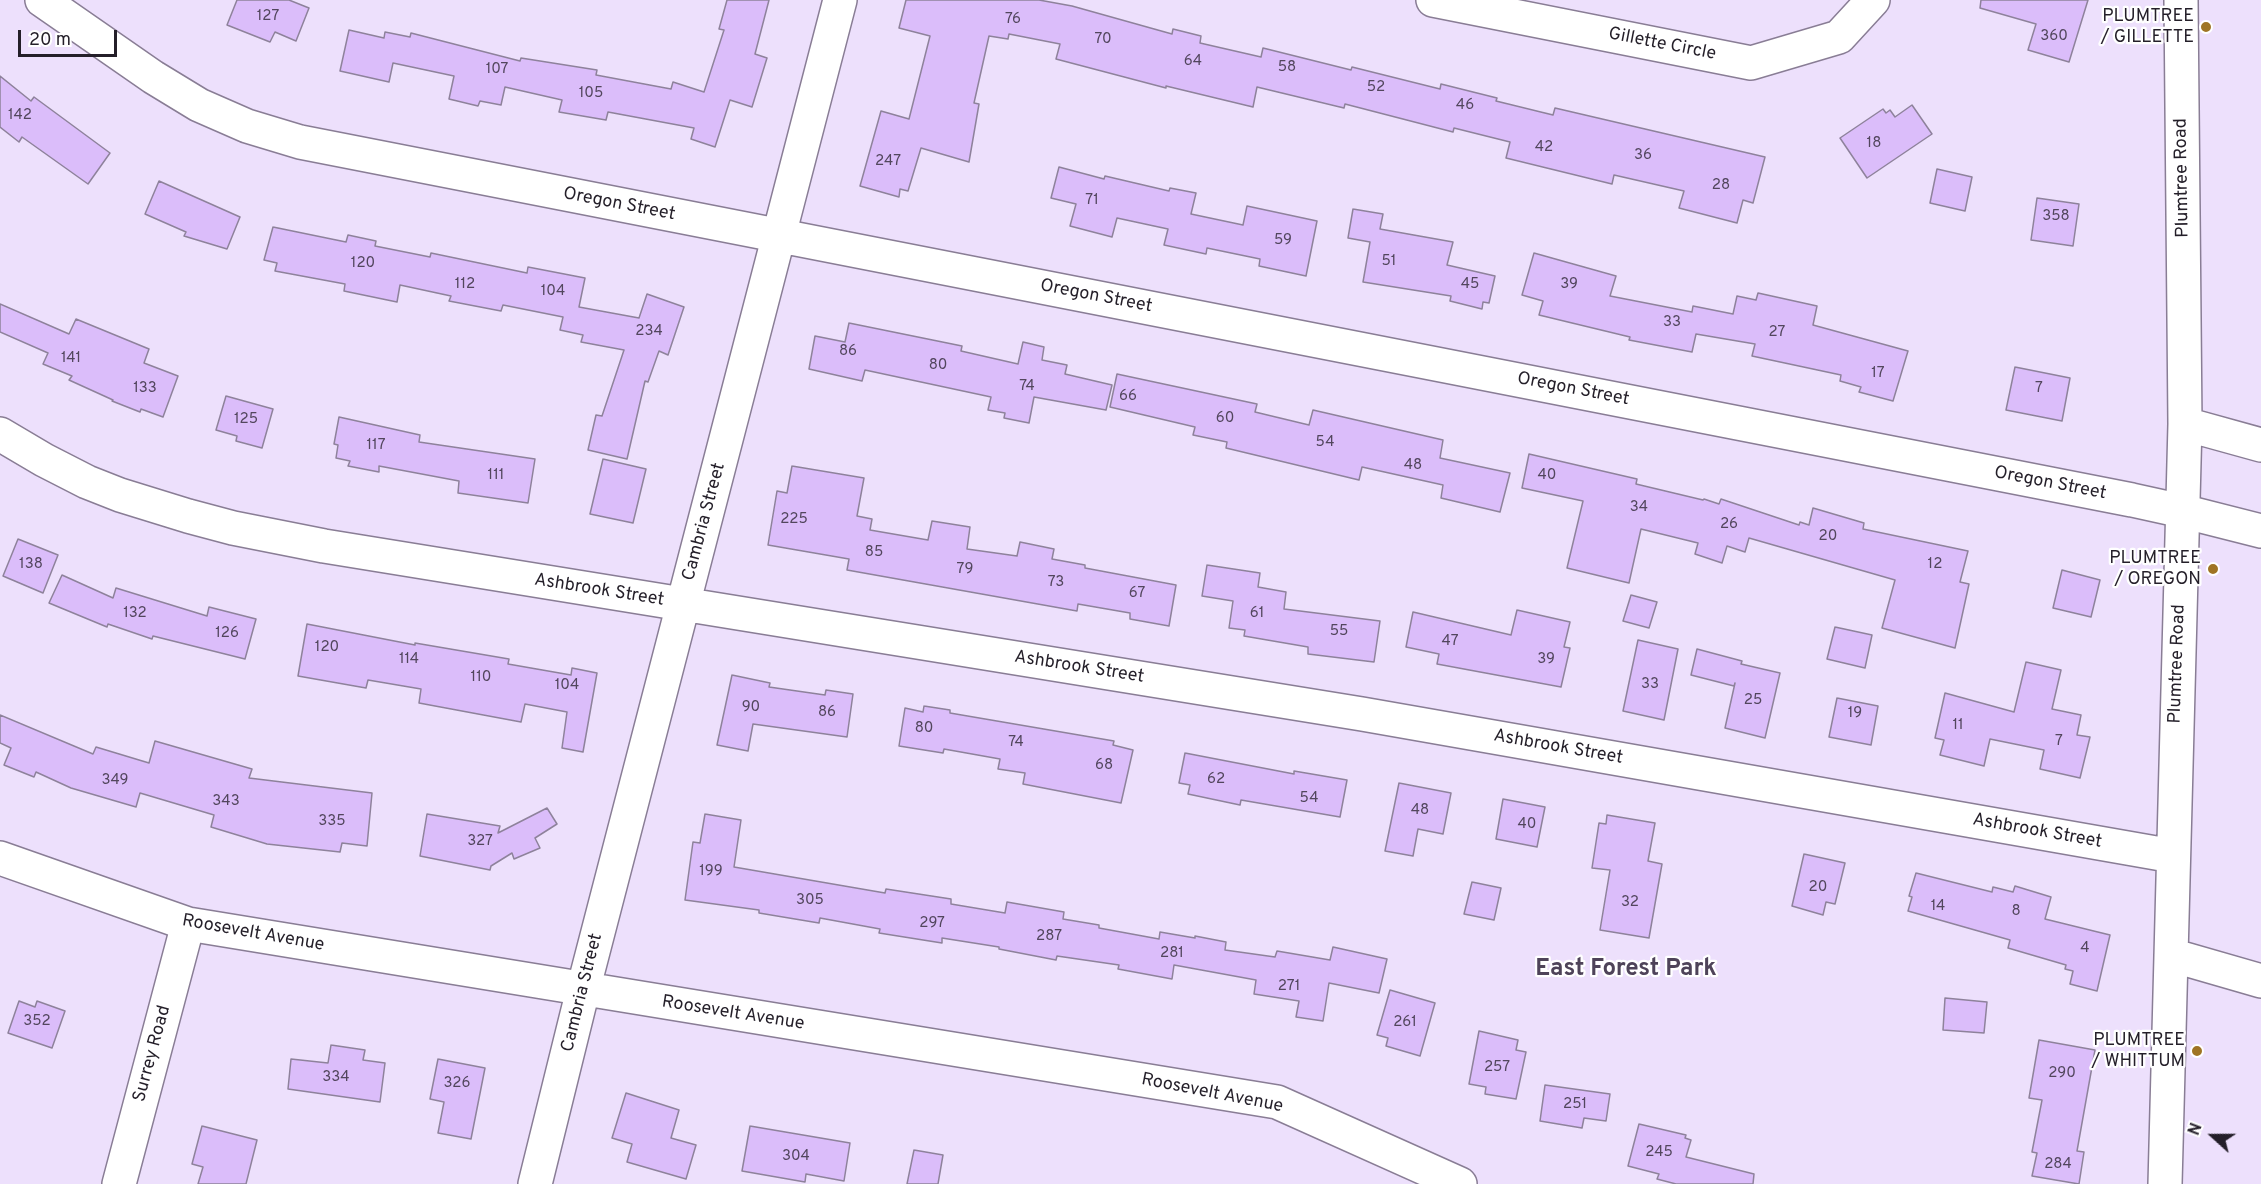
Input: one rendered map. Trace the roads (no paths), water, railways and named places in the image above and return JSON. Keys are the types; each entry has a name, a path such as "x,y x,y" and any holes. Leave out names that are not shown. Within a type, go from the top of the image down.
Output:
{"street":[{"name":"Oregon Street","path":"42,0 183,96 223,116 272,134 357,154 1488,373 2182,511 2261,531"},
{"name":"Cambria Street","path":"536,1184 583,990 840,0"},
{"name":"Gillette Circle","path":"1433,0 1751,63 1839,37 1873,0"},
{"name":"Plumtree Road","path":"2165,1184 2185,424 2181,0"},
{"path":"2185,424 2261,445"},
{"name":"Ashbrook Street","path":"0,434 87,482 154,506 233,528 324,546 1362,714 2173,856"},
{"name":"Roosevelt Avenue","path":"0,858 188,924 1277,1102 1460,1184"},
{"name":"Surrey Road","path":"119,1184 188,924"},
{"path":"2171,955 2261,981"}],"place":[{"name":"PLUMTREE / GILLETTE","path":"2206,27"},
{"name":"PLUMTREE / OREGON","path":"2213,569"},
{"name":"PLUMTREE / WHITTUM","path":"2197,1051"}],"district":[{"name":"East Forest Park","path":"1626,970"}]}
